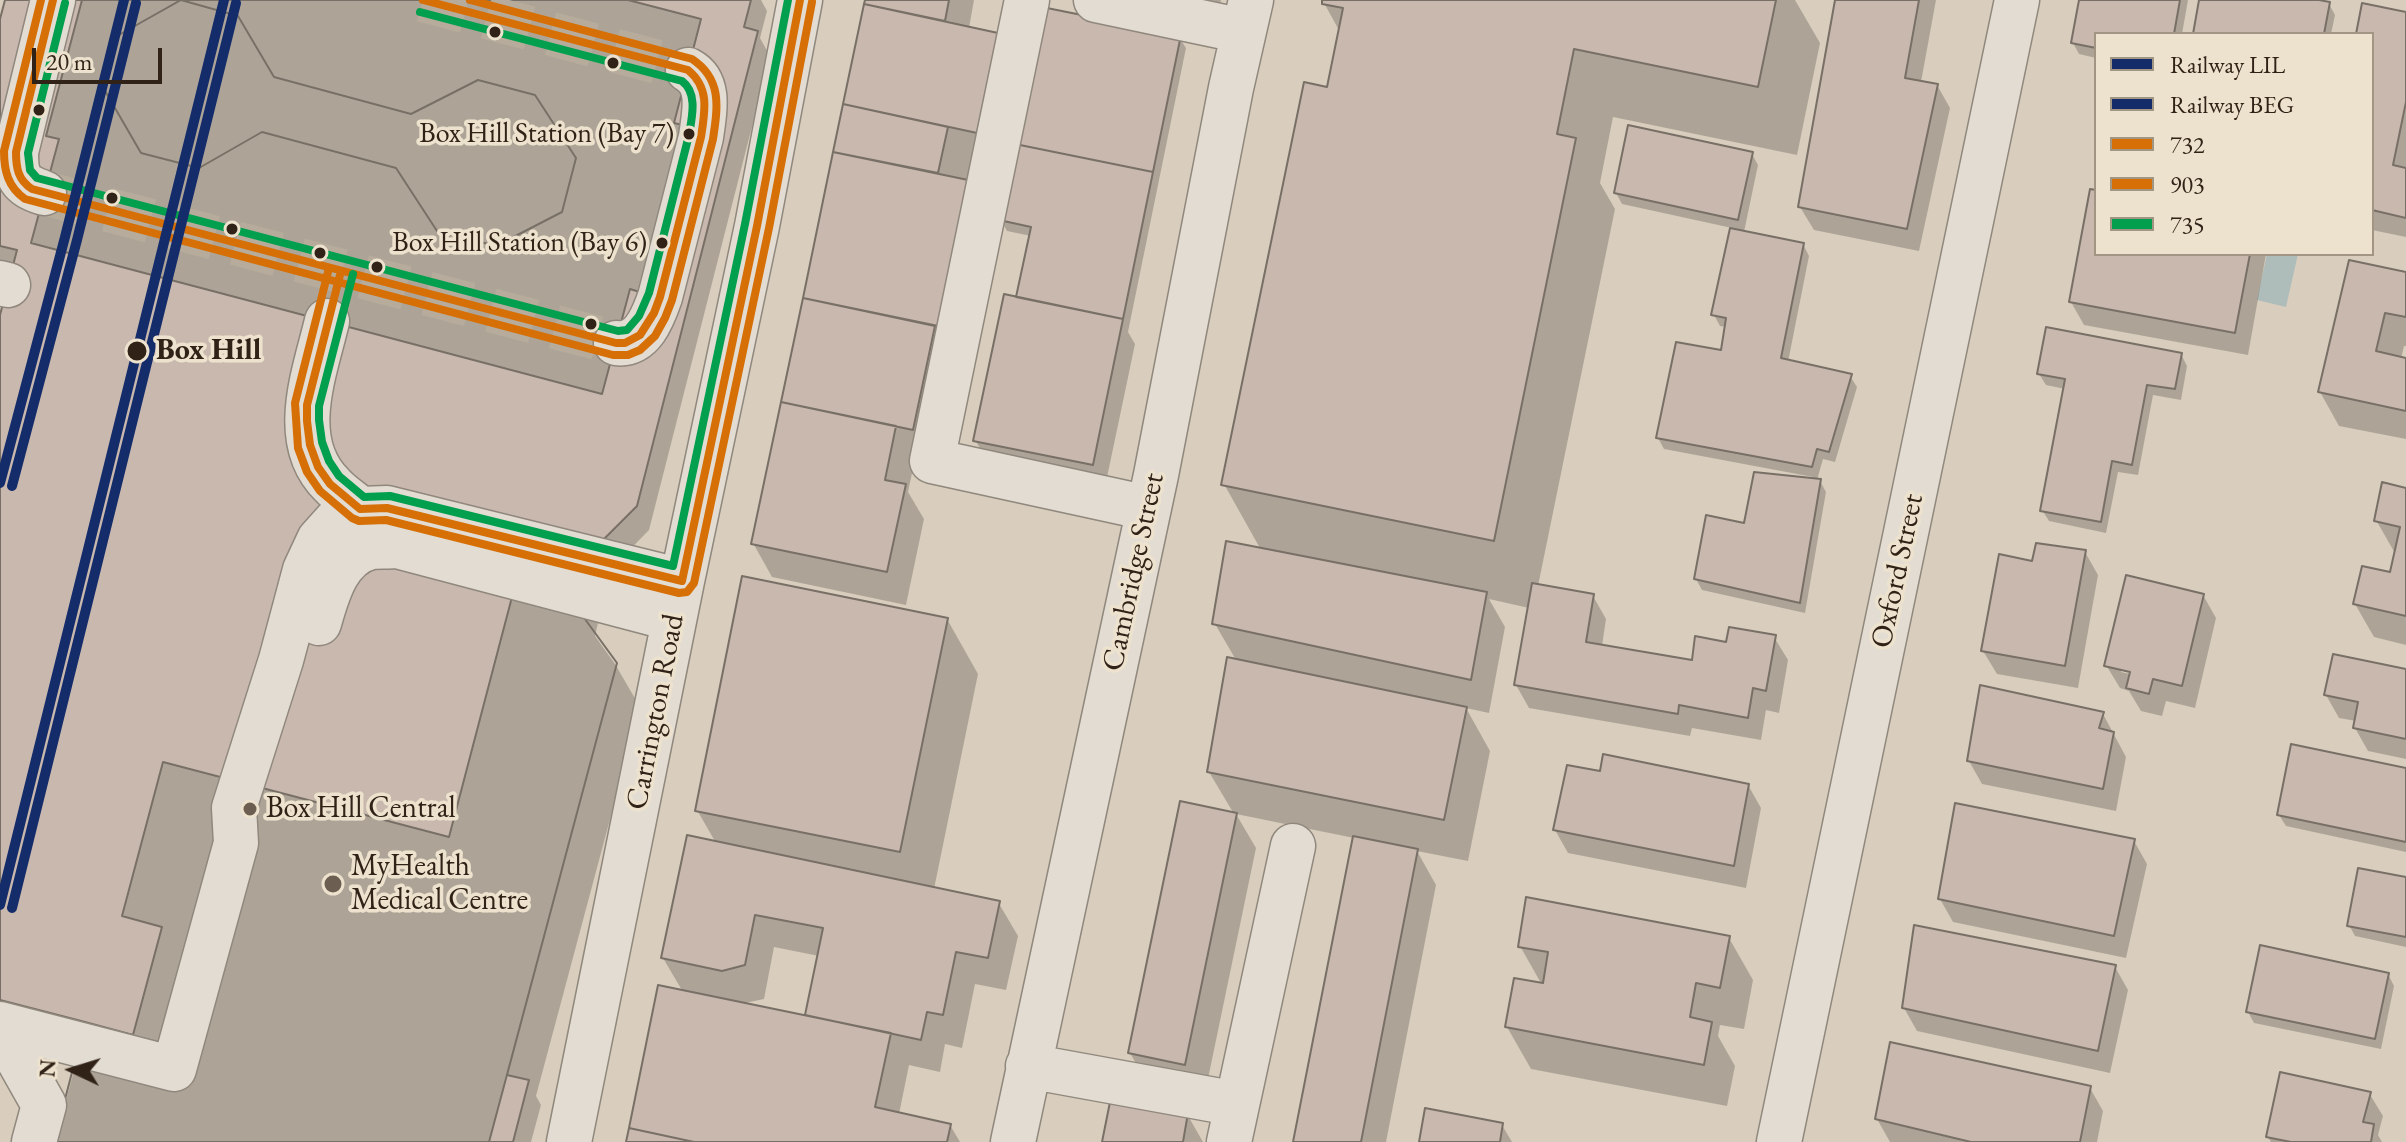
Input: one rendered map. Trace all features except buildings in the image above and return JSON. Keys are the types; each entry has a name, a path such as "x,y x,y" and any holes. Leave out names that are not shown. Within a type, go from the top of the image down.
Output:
{"street":[{"path":"44,193 21,181 17,172 16,152 53,0"},
{"name":"Carrington Road","path":"569,1142 757,226 800,0"},
{"path":"1027,0 932,461 1148,508"},
{"path":"1096,0 1247,15"},
{"name":"Oxford Street","path":"1779,1142 2017,0"},
{"name":"Cambridge Street","path":"1013,1142 1148,508 1247,15"},
{"path":"616,343 630,343 644,330 663,284 704,116 703,87 688,70"},
{"path":"327,321 307,405 310,445 318,467 330,484 360,509"},
{"path":"0,1024 174,1069 236,843 234,808 281,660 305,570 319,540 336,521 360,509 387,508 678,600"},
{"path":"236,843 258,820 270,791 328,592 339,570 350,558 369,547 397,546 678,600"},
{"path":"1028,1066 1233,1123 1293,846"},
{"path":"0,1033 4,1034 44,1105 34,1142"}],"shaded area":[{"path":"2267,256 2298,256 2286,307 2257,300"}],"tunnel":[{"path":"423,0 688,70"},
{"path":"44,193 616,343"}],"rail line":[{"name":"LIL","path":"0,483 124,0"},
{"name":"LIL","path":"0,905 224,0"},
{"name":"BEG","path":"12,486 136,3"},
{"name":"BEG","path":"12,908 236,3"}],"transit line":[{"name":"903","path":"41,0 4,151 8,178 25,199 613,355 628,355 640,350 655,336 672,300 713,139 716,94 709,75 692,59 470,0"},
{"name":"732","path":"53,0 16,152 19,173 32,189 616,343 625,343 640,335 660,297 701,137 704,100 700,84 688,70 423,0"},
{"name":"735","path":"353,274 319,406 322,442 339,476 364,497 390,496 673,566 745,224 788,0"},
{"name":"732","path":"341,271 307,405 310,445 318,467 330,484 360,509 387,508 682,581 757,226 800,0"},
{"name":"903","path":"329,268 295,403 298,448 307,472 320,491 359,521 386,520 679,593 687,592 694,583 769,228 812,2"},
{"name":"735","path":"65,3 28,153 30,170 37,178 618,331 627,330 639,316 649,293 689,135 693,106 687,86 682,81 420,12"}],"place":[{"name":"Box Hill Station (Bay 7)","path":"689,134"},
{"name":"Box Hill Station (Bay 6)","path":"662,243"},
{"name":"Box Hill","path":"137,351"},
{"name":"Box Hill Central","path":"250,809"},
{"name":"MyHealth Medical Centre","path":"333,884"}]}
